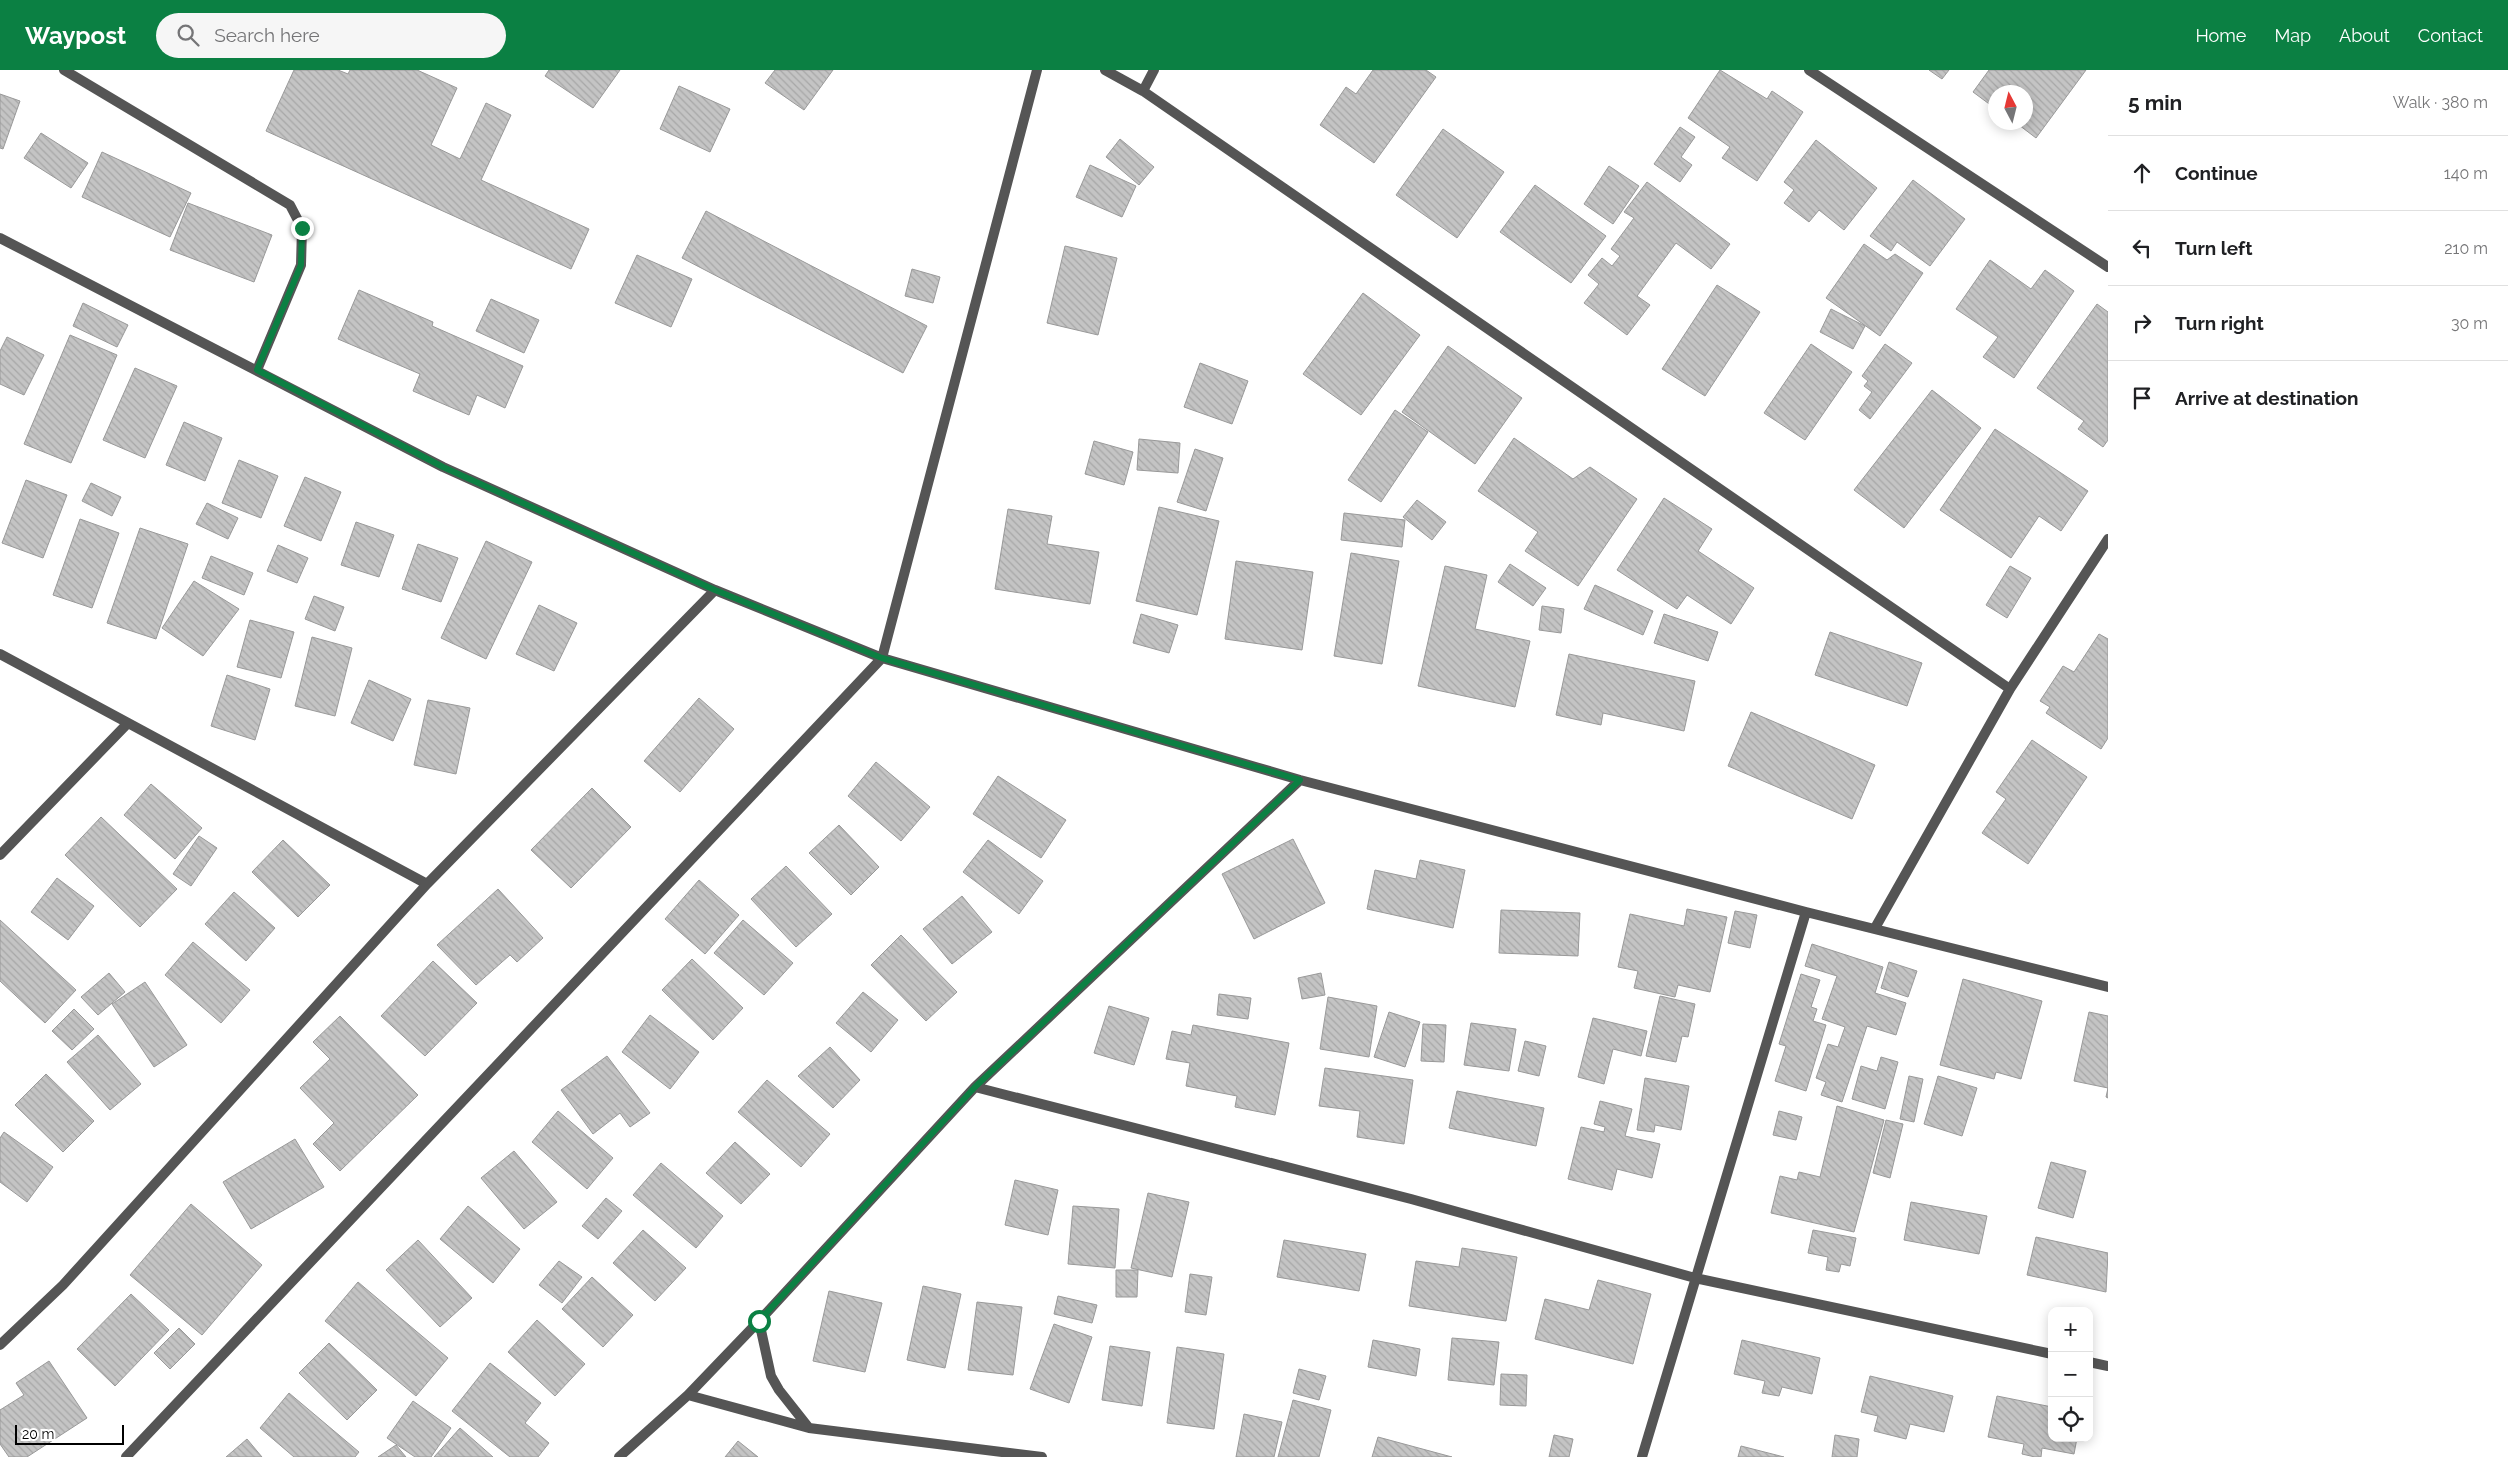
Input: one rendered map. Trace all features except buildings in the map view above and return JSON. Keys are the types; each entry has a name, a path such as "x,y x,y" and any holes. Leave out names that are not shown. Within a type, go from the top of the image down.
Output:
{"street":[{"path":"64,70 290,205 302,228 301,265 257,370"},
{"path":"126,1457 882,658 1037,70"},
{"path":"1105,70 1143,91 2010,689"},
{"path":"1143,91 1154,70"},
{"path":"1809,70 2108,267"},
{"path":"0,238 443,467 715,590 882,658 1300,780 1806,912 2108,987"},
{"path":"1875,928 2010,689 2108,539"},
{"path":"0,1345 62,1285 428,884 715,590"},
{"path":"0,654 428,884"},
{"path":"0,855 128,723"},
{"path":"619,1457 688,1395 975,1087 1300,780"},
{"path":"1642,1457 1806,912"},
{"path":"975,1087 1411,1199 1695,1278 2048,1353"},
{"path":"759,1321 771,1376 779,1390 809,1428"},
{"path":"2093,1363 2108,1366"},
{"path":"688,1395 809,1428 1042,1457"}],"route":[{"path":"302,228 301,265 257,370 443,467 715,590 882,658 1300,780 975,1087 759,1321"}]}
